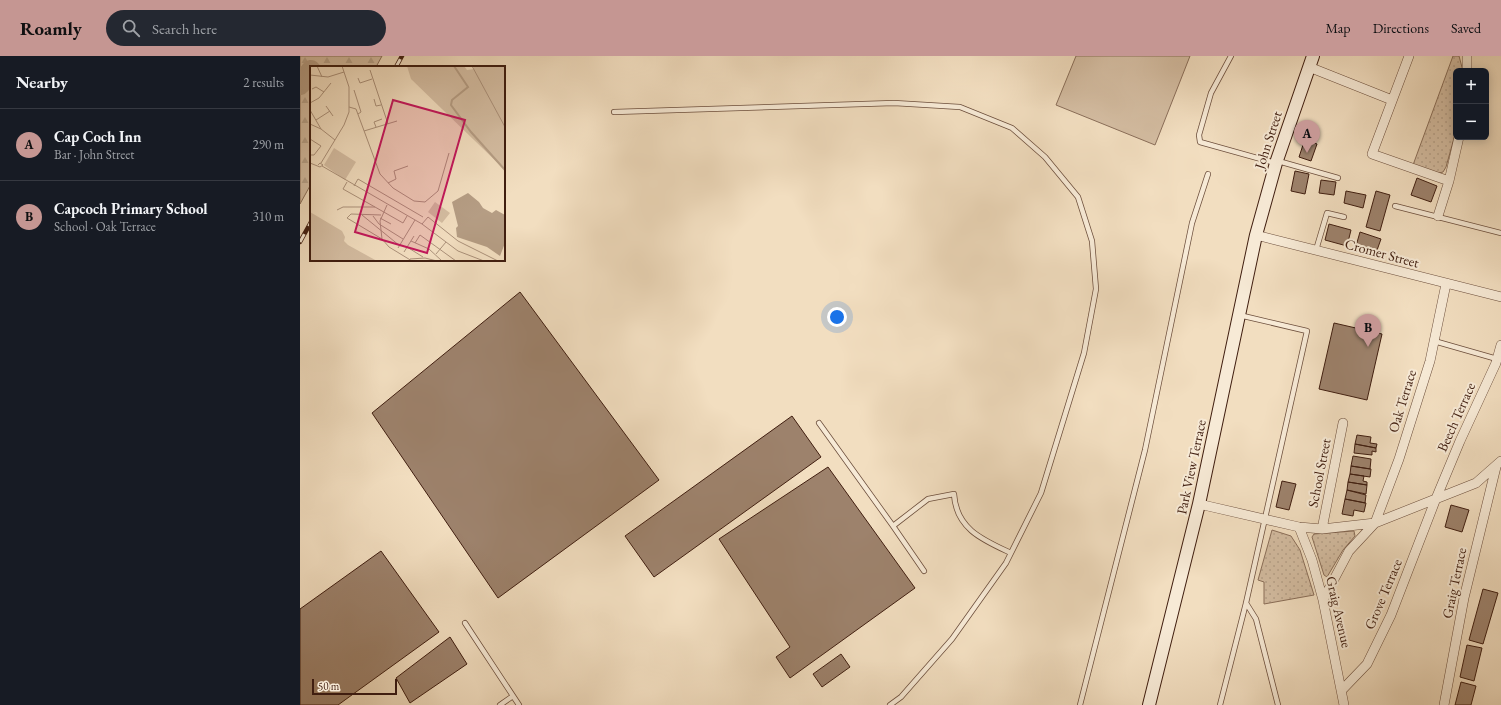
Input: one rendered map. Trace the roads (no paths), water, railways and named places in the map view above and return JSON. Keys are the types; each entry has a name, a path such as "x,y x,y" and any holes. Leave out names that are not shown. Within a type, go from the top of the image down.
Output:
{"main road":[{"name":"John Street","path":"1256,235 1276,162 1311,61"},
{"name":"Park View Terrace","path":"1149,705 1199,504 1256,235"}],"street":[{"path":"1409,56 1372,154 1449,180"},
{"path":"1467,56 1467,68"},
{"path":"1311,61 1392,100"},
{"path":"1438,216 1449,180 1458,140"},
{"name":"Cromer Street","path":"1256,235 1501,297"},
{"name":"Oak Terrace","path":"1375,523 1399,459 1430,361 1446,284"},
{"name":"Beech Terrace","path":"1435,500 1498,359 1501,345"},
{"name":"School Street","path":"1322,529 1343,424"},
{"path":"1199,504 1299,527 1322,529 1375,523 1476,483 1498,464"},
{"name":"Graig Terrace","path":"1444,705 1464,598 1498,464"},
{"name":"Grove Terrace","path":"1342,690 1367,664 1381,636 1391,615 1435,500"},
{"path":"1323,600 1349,551 1375,523"},
{"name":"Graig Avenue","path":"1299,527 1312,560 1323,600 1344,705"}],"lane":[{"path":"1231,56 1212,93 1199,134 1200,142 1338,178"},
{"path":"614,112 894,103 960,107 1012,128 1045,157 1078,197 1092,241 1096,289 1084,353 1041,493 1006,563 952,639 902,697 890,705"},
{"path":"1080,705 1144,450 1192,223 1208,174"},
{"path":"1395,206 1501,233"},
{"path":"1316,250 1326,213 1344,217"},
{"path":"1220,705 1246,603 1307,331 1239,315"},
{"path":"1434,341 1498,359"},
{"path":"819,422 924,571"},
{"path":"893,526 928,499 954,494 955,502 965,526 984,541 1011,553"},
{"path":"1246,603 1256,619 1278,705"},
{"path":"465,623 519,705"},
{"path":"500,705 513,696"}],"waterway":[{"path":"300,85 310,71"}],"railway":[{"path":"397,66 402,56"},
{"path":"300,242 310,224"}],"place":[{"name":"Cap Coch Inn","path":"1307,153"},
{"name":"Capcoch Primary School","path":"1368,347"}]}
